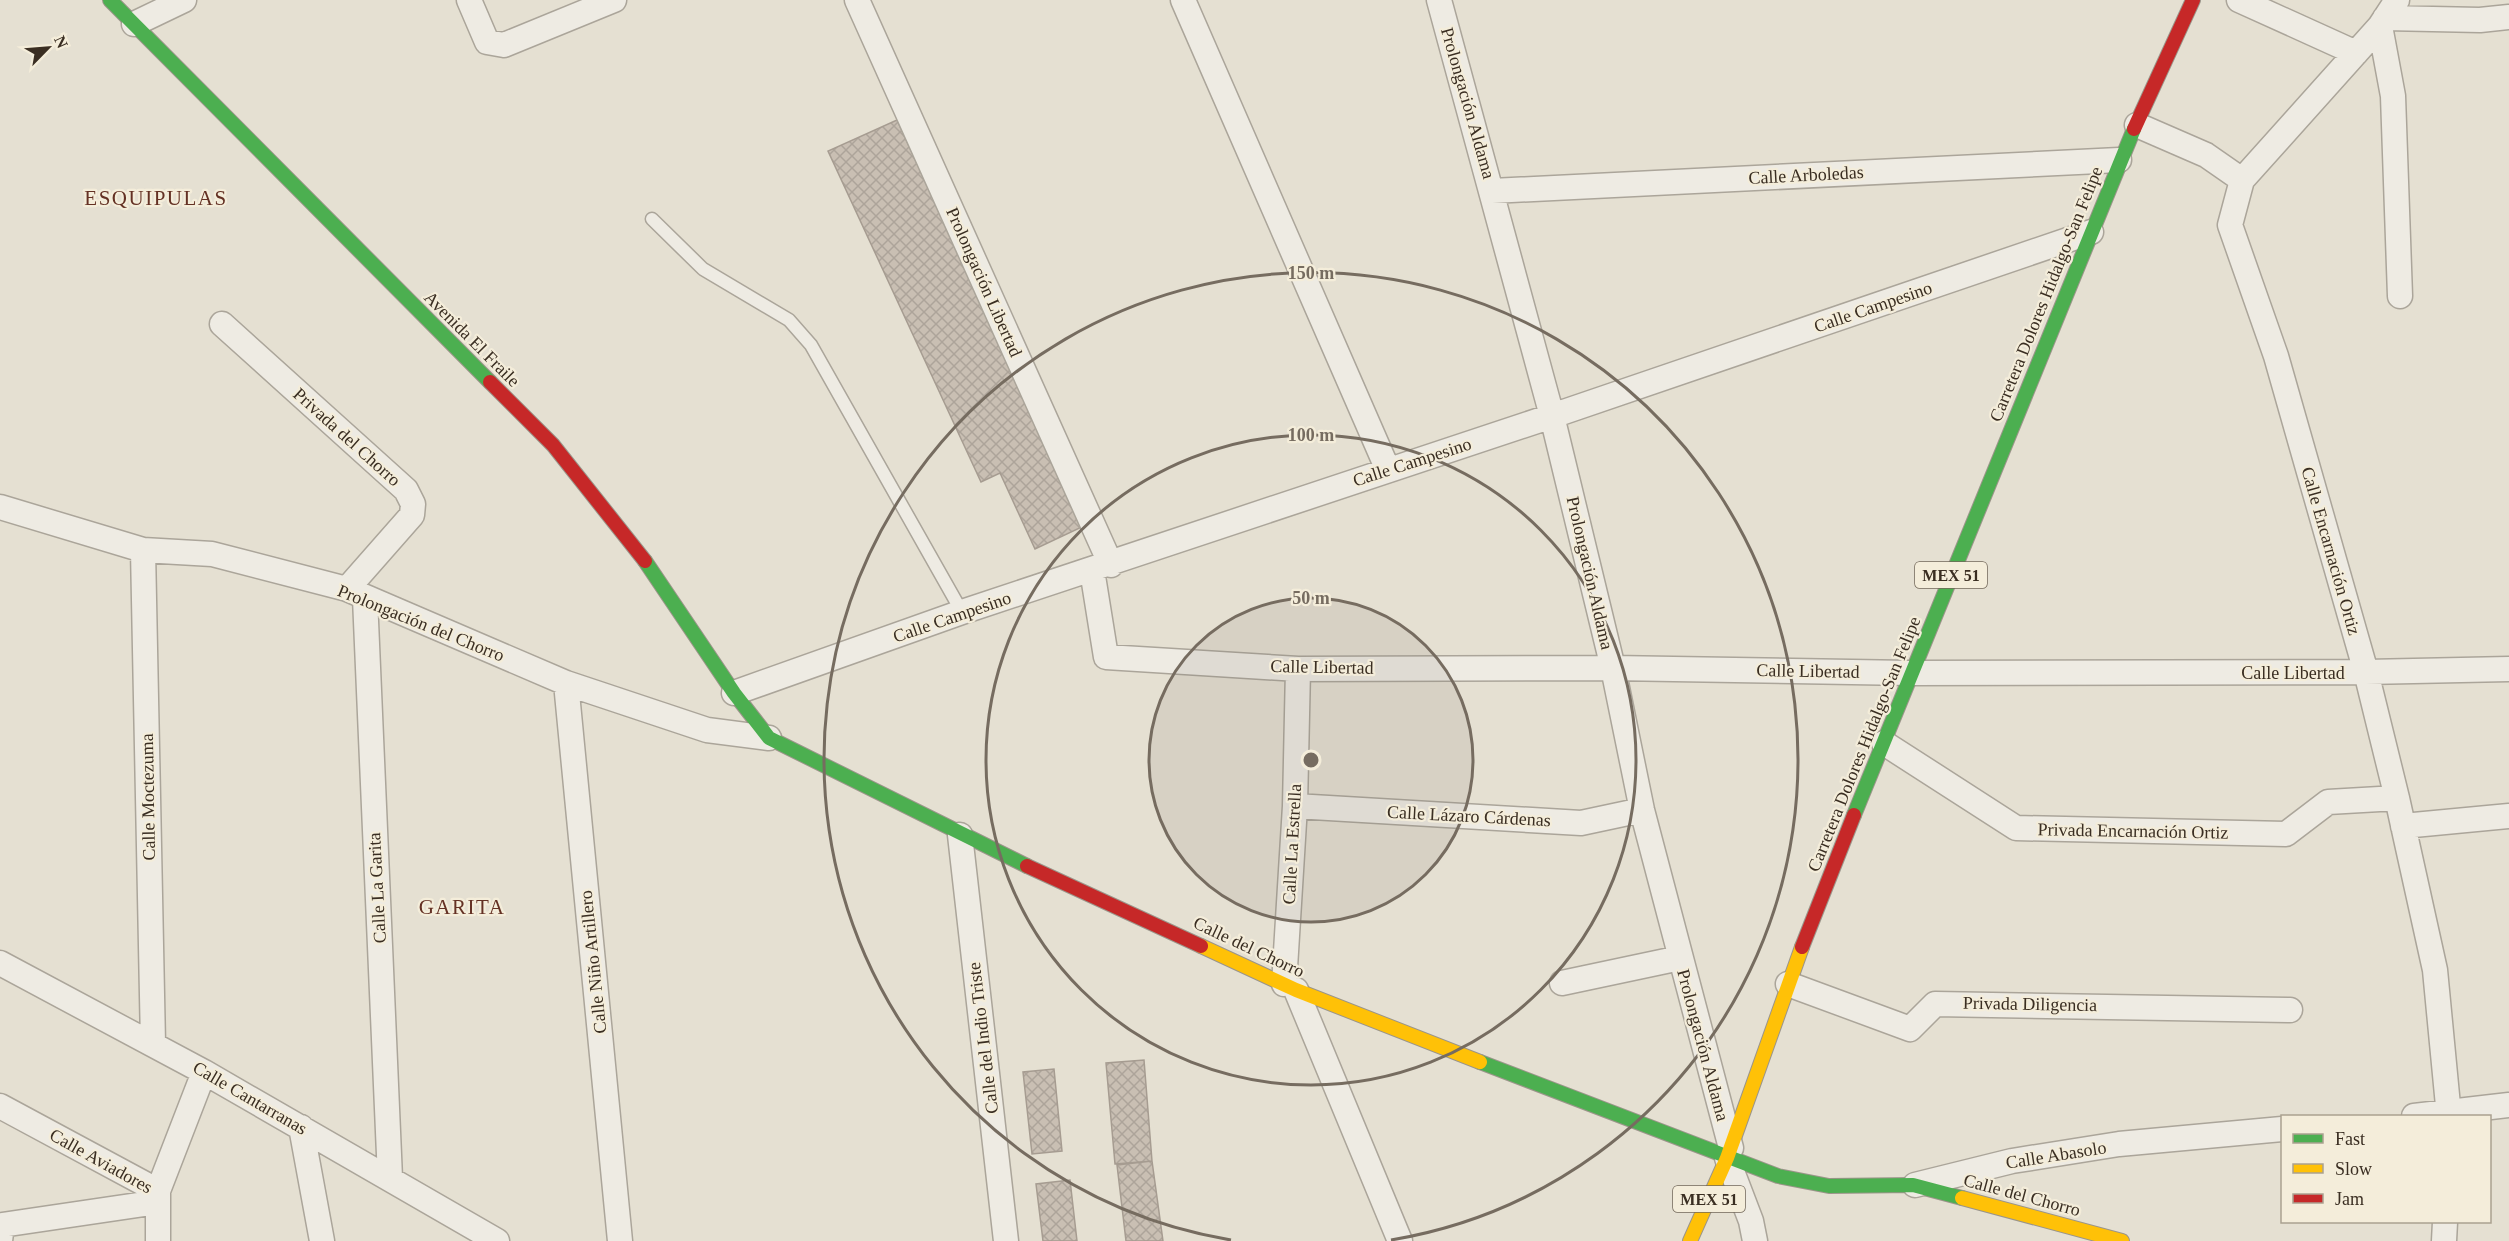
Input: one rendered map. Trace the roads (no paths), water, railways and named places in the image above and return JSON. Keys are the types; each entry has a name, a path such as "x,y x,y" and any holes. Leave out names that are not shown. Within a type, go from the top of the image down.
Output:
{"street":[{"name":"Avenida El Fraile","path":"110,0 553,445 655,574 734,693 768,738"},
{"path":"134,24 184,0"},
{"path":"470,0 487,42 504,45 615,0"},
{"name":"Prolongación Libertad","path":"857,0 1101,568 1106,657"},
{"path":"1183,0 1388,470"},
{"name":"Prolongación Aldama","path":"1439,0 1552,416 1613,668 1642,810 1729,1153 1751,1221 1755,1241"},
{"name":"Carretera Dolores Hidalgo-San Felipe","path":"1690,1241 1729,1153 1788,984 1910,673 2119,160 2193,0"},
{"path":"2239,0 2356,53"},
{"path":"2137,125 2206,155 2242,180 2356,53 2387,14"},
{"path":"2387,14 2480,20 2509,17"},
{"path":"2387,14 2393,96 2400,296"},
{"name":"Calle Arboledas","path":"1492,191 2119,160"},
{"name":"Calle Encarnación Ortiz","path":"2242,180 2230,225 2276,356 2366,672 2435,970 2449,1115"},
{"name":"Calle Campesino","path":"734,693 962,612 1101,568 2091,232"},
{"name":"Privada del Chorro","path":"222,324 406,490 413,504 412,515 356,594"},
{"name":"Prolongación del Chorro","path":"0,507 142,550 212,554 356,594 566,683 707,730 768,738"},
{"name":"Calle Moctezuma","path":"142,550 153,1044"},
{"name":"Calle La Garita","path":"356,594 390,1178"},
{"name":"Calle Libertad","path":"1106,657 1298,669 1613,668 1910,673 2366,672 2509,669"},
{"name":"Calle La Estrella","path":"1298,669 1290,987 1400,1241"},
{"name":"Calle Niño Artillero","path":"566,683 620,1241"},
{"name":"Calle del Chorro","path":"768,738 960,835 1290,987 1729,1153"},
{"name":"Privada Encarnación Ortiz","path":"1884,743 2016,828 2286,834 2328,802 2397,798"},
{"name":"Calle Lázaro Cárdenas","path":"1295,806 1581,823 1642,810"},
{"path":"2403,826 2509,816"},
{"name":"Calle del Indio Triste","path":"960,835 1006,1241"},
{"path":"1562,983 1680,958"},
{"name":"Calle Cantarranas","path":"0,963 204,1072 497,1241"},
{"name":"Privada Diligencia","path":"1788,984 1910,1029 1935,1004 2290,1010"},
{"path":"0,1241 2,1225 158,1196 204,1072"},
{"path":"2449,1115 2509,1105"},
{"name":"Calle Aviadores","path":"0,1106 158,1196 158,1241"},
{"path":"301,1127 322,1241"},
{"name":"Calle Abasolo","path":"1729,1153 1778,1176 1829,1186 1913,1185 2012,1161 2109,1146 2281,1129"},
{"name":"Calle del Chorro","path":"1913,1185 2121,1241"},
{"path":"2444,1241 2445,1223"}],"lane":[{"path":"652,219 703,269 789,320 811,345 962,612"}],"district":[{"name":"ESQUIPULAS","path":"156,198"},
{"name":"GARITA","path":"462,907"}]}
